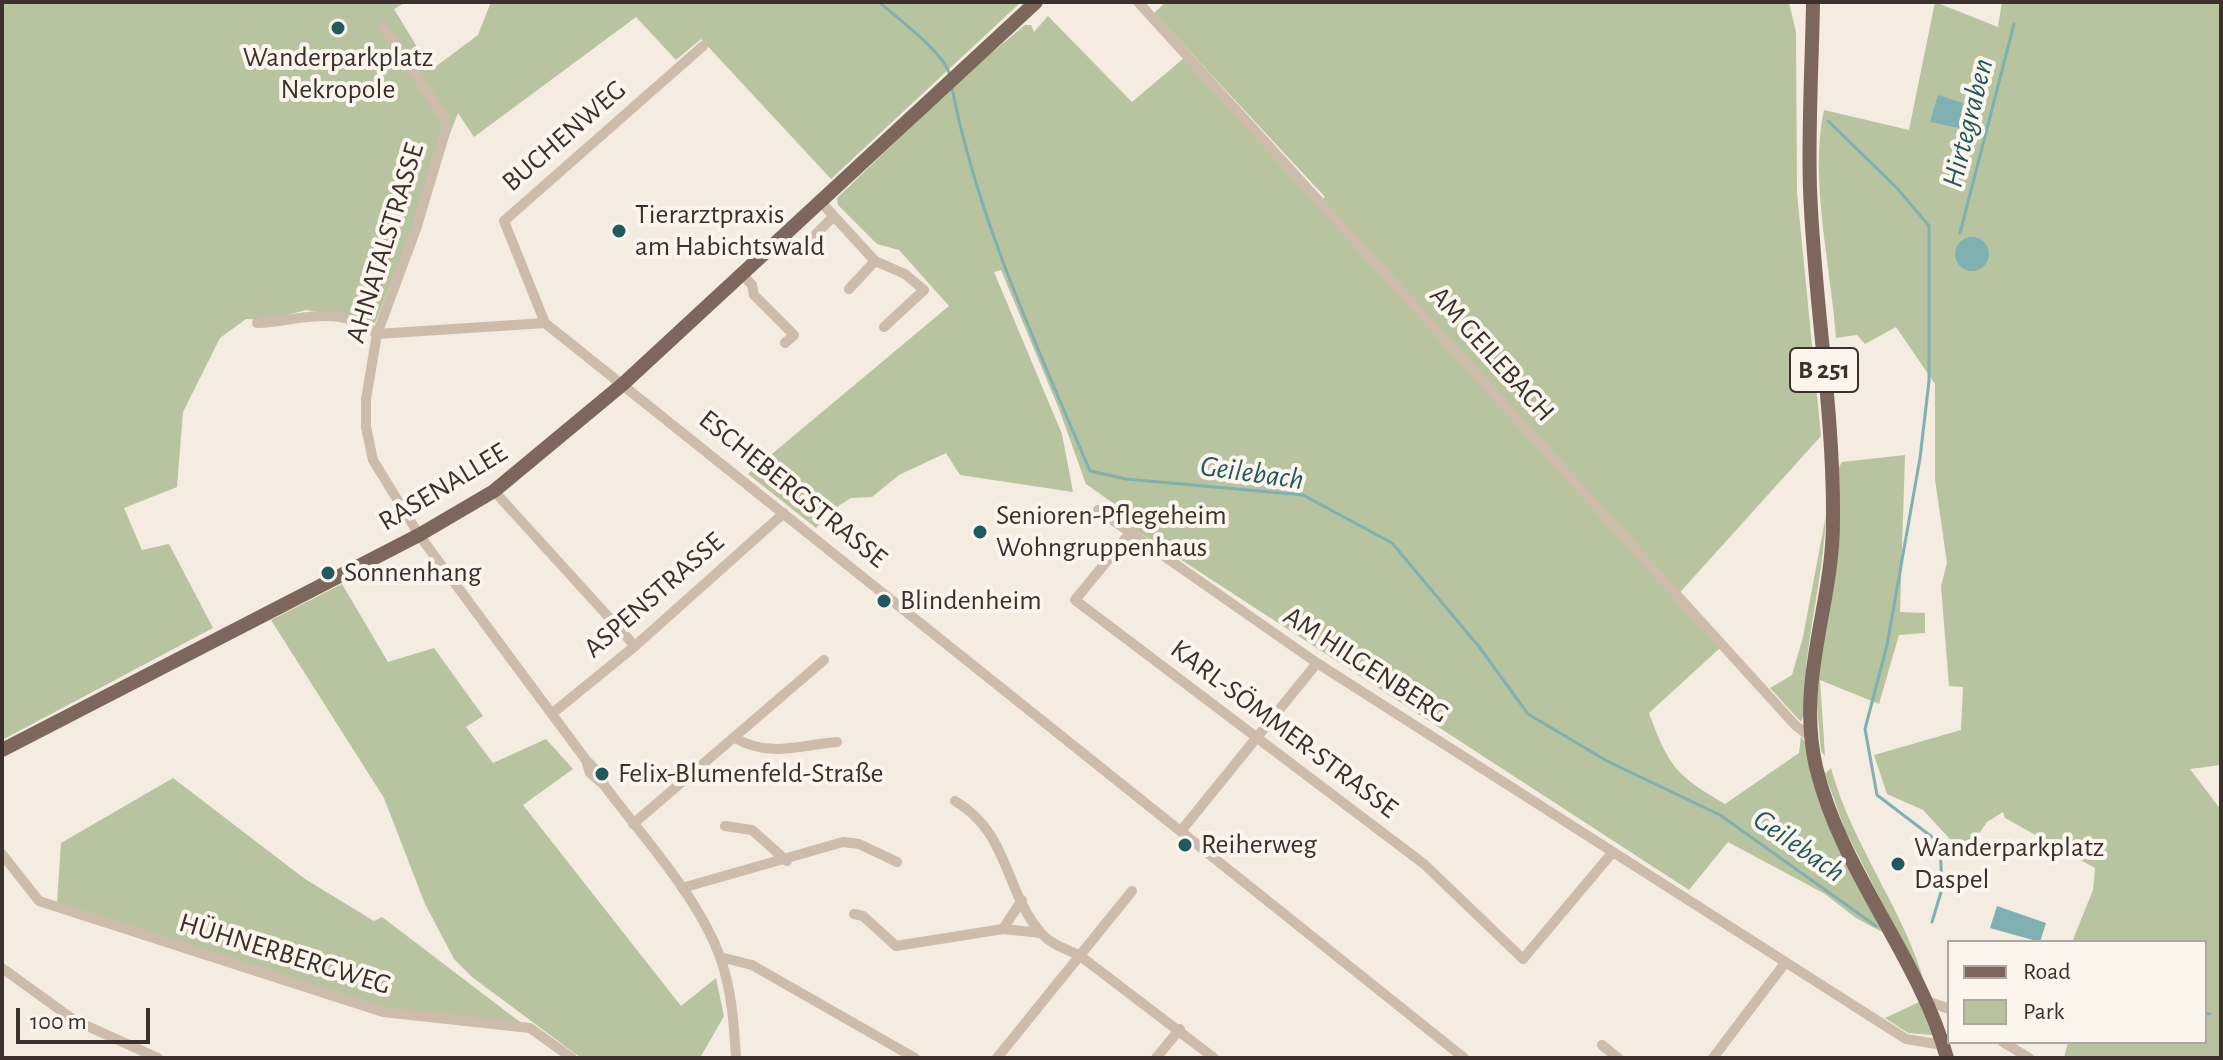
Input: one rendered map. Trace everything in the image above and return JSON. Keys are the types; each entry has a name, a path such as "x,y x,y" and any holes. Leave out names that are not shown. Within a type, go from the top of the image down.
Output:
{"main road":[{"name":"RASENALLEE","path":"2,750 419,535 494,491 550,448 623,384 1036,2"},
{"name":"B 251","path":"1813,2 1810,188 1833,525 1812,660 1811,737 1824,796 1854,866 1927,1001 1945,1052"}],"street":[{"name":"AM GEILEBACH","path":"1138,2 1796,726 1811,737"},
{"name":"AHNATALSTRASSE","path":"383,27 445,118 446,129 416,229 377,334 366,399 366,427 373,460 419,535 554,712 586,760 590,773 604,785 682,888 720,957 730,993 736,1058"},
{"name":"BUCHENWEG","path":"545,323 504,221 703,46"},
{"path":"820,201 875,261 905,274 924,290 884,327"},
{"path":"809,241 834,216"},
{"path":"849,289 875,261"},
{"path":"741,273 752,285 754,295 794,335 785,343"},
{"path":"257,323 287,321 310,313 354,321 377,334 545,323"},
{"name":"ESCHEBERGSTRASSE","path":"545,323 1464,1058"},
{"path":"494,491 635,646"},
{"name":"AM HILGENBERG","path":"1098,510 1317,663 1612,853 1906,1039 1945,1052"},
{"name":"ASPENSTRASSE","path":"554,712 635,646 784,513"},
{"name":"KARL-SÖMMER-STRASSE","path":"1130,533 1075,600 1424,864 1523,959 1612,853"},
{"path":"633,824 824,660"},
{"path":"1181,831 1317,663"},
{"path":"735,738 752,748 782,752 837,742"},
{"path":"955,801 977,818 1000,846 1022,900 1041,933 1055,945 1079,955 1180,1029 1214,1058"},
{"path":"725,826 752,830 787,861"},
{"path":"682,888 731,876 770,861 787,861 843,842 859,844 897,862"},
{"name":"HÜHNERBERGWEG","path":"2,854 39,901 383,1012 530,1028 572,1058"},
{"path":"997,1058 1132,891"},
{"path":"1003,929 1022,900"},
{"path":"854,914 863,916 896,946 1003,929 1041,933"},
{"path":"720,957 752,965 915,1058"},
{"path":"1713,1058 1785,963"},
{"path":"2,968 74,1020 158,1058"},
{"path":"1927,1001 1947,1008"},
{"path":"1156,1058 1180,1029"},
{"path":"2006,1044 2029,1058"},
{"path":"1602,1045 1618,1058"}],"green space":[{"path":"2,2 406,2 394,9 431,70 478,35 491,2 1021,2 831,179 701,39 676,60 636,17 474,137 458,113 375,323 306,310 268,320 246,319 220,338 183,412 177,487 124,508 142,550 169,544 213,628 2,740"},
{"path":"1166,2 1801,2 1789,3 1796,32 1797,193 1821,436 1674,599 1720,648 1649,713 1662,746 1676,768 1695,785 1725,804 1799,753 1801,736 1806,744 1814,787 1882,932 1856,918 1825,894 1728,842 1689,890 1129,526 1134,518 1086,484 1059,409 1001,270 994,272 1062,434 1073,492 960,475 946,453 899,475 872,497 851,498 829,512 816,528 748,474 949,306 899,250 877,244 838,205 837,198 965,75 1025,25 1031,25 1034,32 1048,16 1132,102 1184,58 1317,203 1325,197 1154,13"},
{"path":"1935,2 1998,27 2002,2 2221,2 2221,765 2190,769 2221,810 2221,1058 2064,1058 2068,1044 2207,1044 2207,940 2073,940 2093,890 2095,868 2005,818 2003,812 1987,822 1967,851 1962,852 1923,810 1887,794 1874,755 1961,730 1963,687 1949,686 1941,586 1947,563 1935,479 1935,384 1896,327 1865,344 1857,335 1836,338 1822,223 1819,164 1824,110 1909,130"},
{"path":"1905,455 1900,612 1925,613 1925,633 1899,635 1879,704 1820,680 1825,756 1821,751 1816,693 1839,467 1842,462"},
{"path":"1826,515 1801,722 1770,688 1792,675 1803,637"},
{"path":"342,584 388,662 434,648 483,716 466,727 493,763 546,739 573,769 523,805 681,1006 716,978 724,1016 700,1058 581,1058 472,977 454,959 425,904 384,798 271,620"},
{"path":"1831,768 1840,797 1905,932 1926,988 1845,830 1825,774"},
{"path":"173,778 305,879 374,921 382,917 524,1025 430,1016 368,1006 309,988 281,974 57,903 61,843"},
{"path":"1919,1002 1932,1035 1908,1033 1885,1018"}],"water":[{"path":"1938,95 1963,103 1959,128 1930,122"},
{"path":"1972,237 1984,242 1989,254 1984,266 1972,271 1960,266 1955,254 1960,242"},
{"path":"1997,906 2046,923 2041,940 1990,928"}],"waterway":[{"name":"Geilebach","path":"879,2 930,47 950,76"},
{"name":"Hirtegraben","path":"1960,233 2014,24"},
{"name":"Geilebach","path":"952,88 963,138 993,235 1090,471 1126,479 1303,495 1392,543 1480,648 1528,714 1607,761 1720,815 1876,926"},
{"path":"1828,121 1897,188 1929,226 1929,381 1920,458 1887,645 1865,729 1877,795 1940,843 1942,889 1932,922"}],"place":[{"name":"Wanderparkplatz Nekropole","path":"338,28"},
{"name":"Tierarztpraxis am Habichtswald","path":"619,231"},
{"name":"Senioren-Pflegeheim Wohngruppenhaus","path":"980,532"},
{"name":"Sonnenhang","path":"328,573"},
{"name":"Blindenheim","path":"884,601"},
{"name":"Felix-Blumenfeld-Straße","path":"602,774"},
{"name":"Reiherweg","path":"1185,845"},
{"name":"Wanderparkplatz Daspel","path":"1898,864"}]}
